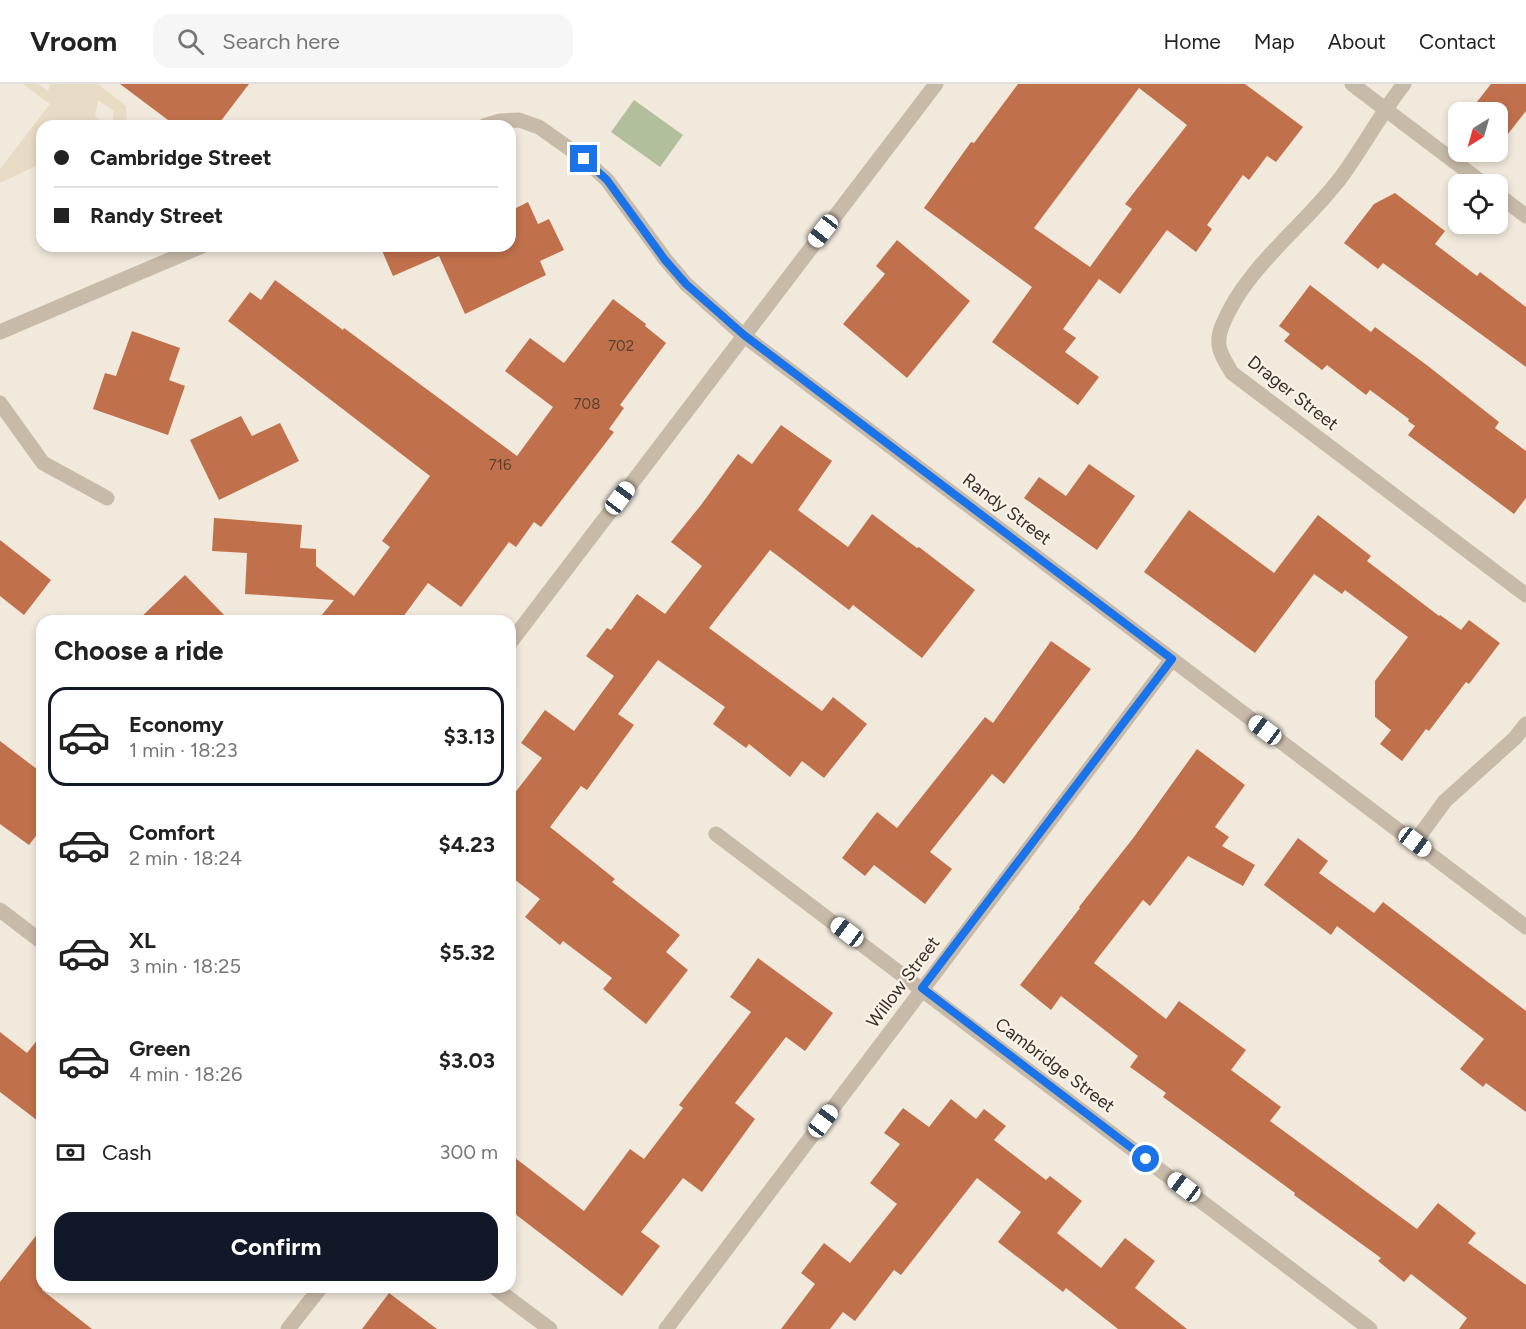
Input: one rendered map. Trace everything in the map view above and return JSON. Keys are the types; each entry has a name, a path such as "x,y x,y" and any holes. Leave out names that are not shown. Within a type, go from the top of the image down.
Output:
{"street":[{"path":"516,635 936,84"},
{"path":"1352,84 1471,174"},
{"name":"Drager Street","path":"1404,84 1385,109 1343,175 1312,213 1262,262 1221,328 1218,350 1232,373 1526,595"},
{"name":"Randy Street","path":"516,120 539,127 559,139 607,180 665,260 686,284 744,335 1526,927"},
{"path":"1508,202 1526,216"},
{"path":"0,332 188,252"},
{"path":"0,404 43,463 107,498"},
{"name":"Willow Street","path":"666,1329 1172,659"},
{"path":"1415,842 1445,801 1515,738 1526,724"},
{"name":"Cambridge Street","path":"716,834 1370,1329"},
{"path":"0,910 36,937"},
{"path":"288,1329 316,1293"},
{"path":"502,1293 550,1329"}],"green space":[{"path":"634,100 683,135 660,167 611,132"}],"shaded area":[{"path":"23,84 38,84 48,91 50,84 98,84 126,106 127,120 113,120 114,111 98,100 95,116 100,120 38,120 50,104"},
{"path":"36,122 36,166 0,183 0,169"}],"building":[{"path":"120,84 249,84 222,120 168,120"},
{"path":"1018,84 1245,84 1303,127 1276,162 1267,156 1249,180 1243,175 1207,225 1212,229 1196,252 1167,230 1120,294 1099,279 1063,329 1076,338 1065,352 1099,377 1078,405 992,342 1032,287 924,208 971,142 974,143","holes":["1139,88 1187,125 1125,204 1132,209 1090,267 1034,228"]},
{"path":"1491,84 1526,84 1526,111 1508,134 1508,102 1477,102"},
{"path":"1395,193 1445,231 1435,244 1477,276 1480,272 1526,307 1526,367 1383,263 1378,269 1344,243 1374,204"},
{"path":"528,202 538,224 549,219 564,250 540,261 546,275 465,314 439,256 393,276 383,252 516,252 516,208"},
{"path":"897,240 970,301 907,378 843,324 885,274 876,266"},
{"path":"275,280 517,456 553,407 505,371 530,338 564,363 613,299 646,324 645,326 666,343 620,405 624,408 609,429 614,432 541,527 534,522 516,547 509,542 461,607 428,583 404,615 322,615 334,600 245,594 247,553 212,551 214,518 302,525 300,548 316,549 316,566 354,596 390,547 382,541 430,476 228,321 250,292 261,300"},
{"path":"1310,285 1371,332 1375,327 1428,366 1499,422 1495,428 1526,451 1526,498 1514,514 1408,435 1415,426 1408,421 1409,419 1370,390 1366,395 1327,365 1322,370 1284,341 1290,334 1279,326"},
{"path":"132,331 180,348 169,380 185,386 168,435 93,409 105,373 116,376"},
{"path":"241,416 252,436 280,423 299,461 219,500 190,440"},
{"path":"781,425 832,461 798,510 848,547 872,514 975,590 922,658 853,605 849,610 770,550 709,628 822,711 833,697 867,724 824,778 802,761 790,777 749,744 746,748 713,724 725,707 658,660 618,714 634,725 587,790 581,786 550,827 615,879 612,882 680,935 666,952 688,970 646,1024 603,989 612,978 563,941 560,945 525,917 540,899 516,881 516,791 542,758 521,743 545,710 574,731 614,676 586,656 607,628 611,630 637,594 665,614 702,566 671,542 738,454 752,464"},
{"path":"1089,464 1135,496 1097,550 1024,498 1039,477 1066,496"},
{"path":"1189,510 1274,573 1318,515 1371,556 1367,561 1439,616 1461,630 1469,620 1500,643 1469,684 1466,682 1429,731 1426,729 1402,761 1380,744 1391,730 1375,717 1375,681 1408,637 1345,590 1342,594 1314,574 1255,653 1144,572"},
{"path":"0,540 51,580 24,615 0,596"},
{"path":"185,575 224,615 143,615"},
{"path":"1051,641 1091,669 1004,784 992,774 930,852 952,869 925,904 874,865 865,876 842,858 877,812 897,828 985,717 993,723"},
{"path":"0,741 36,768 36,836 29,845 0,824"},
{"path":"1197,749 1245,785 1215,827 1229,837 1222,846 1255,865 1243,886 1188,856 1150,906 1143,900 1094,963 1166,1019 1179,1001 1246,1050 1231,1070 1281,1107 1270,1121 1417,1229 1438,1203 1476,1233 1468,1243 1526,1285 1526,1329 1459,1329 1467,1318 1411,1274 1404,1282 1378,1261 1381,1258 1163,1097 1166,1093 1130,1067 1138,1056 1061,996 1051,1010 1020,985 1134,837"},
{"path":"1298,838 1328,861 1319,873 1374,913 1383,902 1526,1011 1526,1112 1486,1083 1483,1087 1460,1069 1484,1039 1337,926 1331,935 1264,885"},
{"path":"758,958 833,1013 805,1051 786,1037 735,1103 755,1119 702,1192 683,1178 641,1232 660,1246 622,1296 516,1215 516,1159 584,1211 630,1149 644,1159 683,1108 679,1105 751,1012 730,997"},
{"path":"0,1032 27,1053 36,1042 36,1119 0,1092"},
{"path":"951,1099 976,1119 984,1109 1006,1126 994,1140 1046,1180 1050,1176 1082,1201 1057,1233 1101,1268 1125,1238 1155,1261 1135,1288 1187,1329 1118,1329 1066,1288 1063,1292 998,1242 1021,1212 977,1178 901,1275 894,1270 855,1321 843,1312 830,1329 781,1329 815,1284 801,1273 824,1243 850,1263 897,1204 870,1183 900,1144 884,1133 903,1108 929,1127"},
{"path":"36,1236 36,1293 46,1293 92,1329 0,1329 0,1282"},
{"path":"389,1293 437,1329 362,1329"}],"route":[{"path":"584,159 607,180 665,260 686,284 744,335 1172,659 922,988 1146,1159"}]}
